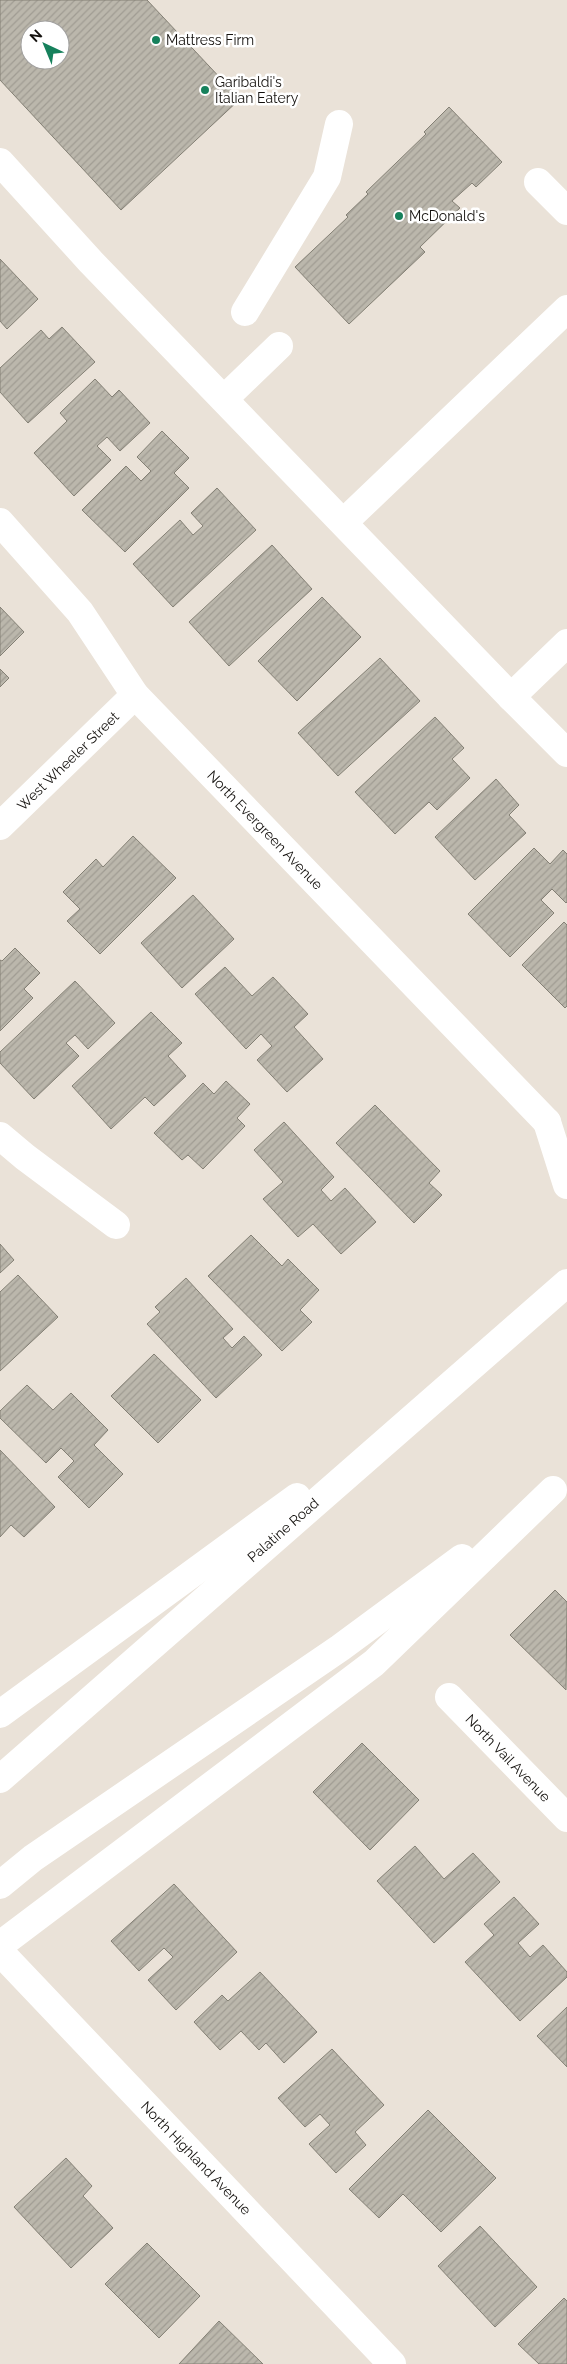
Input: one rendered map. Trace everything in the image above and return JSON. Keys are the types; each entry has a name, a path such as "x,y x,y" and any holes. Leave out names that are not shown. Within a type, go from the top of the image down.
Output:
{"main road":[{"path":"245,312 327,177 339,124"},
{"path":"0,162 91,262 567,753"},
{"path":"538,182 567,211"},
{"path":"344,522 567,309"},
{"path":"224,399 278,346"},
{"name":"North Evergreen Avenue","path":"0,522 80,612 135,695 557,1126"},
{"path":"511,697 567,643"},
{"name":"West Wheeler Street","path":"0,826 135,695"},
{"path":"557,1126 567,1185"},
{"path":"0,1136 25,1158 116,1225"},
{"path":"559,1290 567,1262"},
{"name":"Palatine Road","path":"0,1778 559,1290"},
{"path":"0,1714 442,1391"},
{"path":"0,1885 33,1858 340,1648 560,1484"},
{"path":"0,1945 374,1663 560,1484"},
{"name":"North Vail Avenue","path":"449,1697 567,1818"},
{"name":"North Highland Avenue","path":"0,1952 392,2364"}],"building":[{"path":"0,0 147,0 240,99 121,210 0,80"},
{"name":"McDonald's","path":"449,107 502,162 476,187 472,183 452,201 460,208 420,247 425,252 349,324 295,267 348,217 346,215 368,194 366,192 426,134 424,132"},
{"path":"0,259 38,299 7,329 0,321"},
{"path":"62,327 95,362 28,423 0,392 0,368 41,330 49,339"},
{"path":"95,379 112,397 119,390 150,423 120,451 107,437 97,446 111,460 74,496 34,453 67,421 60,413"},
{"path":"162,431 189,458 174,473 189,488 125,552 82,510 126,466 141,481 151,471 137,457"},
{"path":"217,488 256,530 173,607 133,564 180,520 193,535 203,526 191,513"},
{"path":"272,545 312,589 229,666 189,622"},
{"path":"322,597 361,637 297,701 258,661"},
{"path":"0,607 24,632 0,656"},
{"path":"380,658 420,701 338,776 298,733"},
{"path":"0,669 9,678 0,687"},
{"path":"435,717 464,748 452,759 470,778 437,810 429,802 395,834 355,792"},
{"path":"496,779 519,805 509,815 526,833 475,880 435,837"},
{"path":"133,836 176,878 100,954 67,921 80,909 63,892 96,859 103,867"},
{"path":"534,848 550,864 563,850 567,854 567,902 552,889 541,900 554,913 510,957 468,914"},
{"path":"193,895 234,939 182,988 141,943"},
{"path":"564,922 567,925 567,1006 565,1008 522,965"},
{"path":"15,948 40,973 24,989 33,998 0,1031 0,960 2,961"},
{"path":"225,967 252,996 273,977 308,1014 294,1027 323,1059 287,1092 257,1060 272,1046 261,1034 246,1049 195,994"},
{"path":"75,981 115,1023 88,1049 75,1035 66,1043 79,1056 34,1099 0,1063 0,1052"},
{"path":"151,1012 182,1043 168,1056 186,1076 154,1106 145,1097 111,1129 72,1086"},
{"path":"226,1081 250,1104 237,1118 245,1126 203,1169 188,1155 182,1160 154,1133 203,1083 214,1094"},
{"path":"375,1105 440,1171 429,1183 442,1195 414,1223 336,1143"},
{"path":"284,1122 334,1177 321,1190 331,1201 345,1188 376,1222 341,1254 313,1224 298,1237 263,1199 283,1182 254,1150"},
{"path":"251,1235 282,1266 288,1259 319,1290 300,1310 312,1322 282,1351 208,1276"},
{"path":"0,1244 14,1260 0,1273"},
{"path":"18,1275 58,1317 0,1371 0,1292"},
{"path":"186,1278 233,1329 223,1338 232,1348 244,1336 262,1355 216,1398 147,1324 160,1312 155,1307"},
{"path":"154,1354 201,1400 158,1443 111,1396"},
{"path":"27,1385 53,1410 71,1393 108,1430 94,1445 123,1474 89,1508 58,1477 74,1461 61,1448 46,1463 0,1418 0,1411"},
{"path":"0,1450 55,1507 24,1537 11,1525 0,1537"},
{"path":"555,1590 567,1602 566,1690 510,1635"},
{"path":"362,1743 419,1800 370,1850 313,1792"},
{"path":"415,1846 444,1879 473,1853 500,1882 434,1943 377,1881"},
{"path":"174,1884 237,1952 176,2010 148,1980 173,1957 164,1948 139,1971 111,1941"},
{"path":"514,1897 539,1924 518,1943 530,1957 543,1945 567,1972 567,1977 520,2021 465,1962 494,1935 484,1924"},
{"path":"260,1972 317,2032 284,2063 266,2043 259,2050 241,2031 220,2050 194,2022 222,1995 228,2001"},
{"path":"567,2007 567,2067 537,2036"},
{"path":"332,2049 384,2105 355,2132 366,2145 336,2173 309,2144 330,2125 320,2114 305,2127 278,2098"},
{"path":"428,2110 496,2178 441,2232 403,2194 379,2218 349,2189"},
{"path":"66,2158 92,2186 83,2196 113,2228 71,2268 14,2207"},
{"path":"480,2226 537,2287 495,2327 438,2266"},
{"path":"147,2243 200,2296 159,2338 105,2284"},
{"path":"564,2298 567,2301 567,2364 539,2364 518,2344"},
{"path":"219,2321 263,2364 179,2364"}],"place":[{"name":"Mattress Firm","path":"156,40"},
{"name":"Garibaldi's Italian Eatery","path":"205,90"},
{"name":"McDonald's","path":"399,216"}]}
